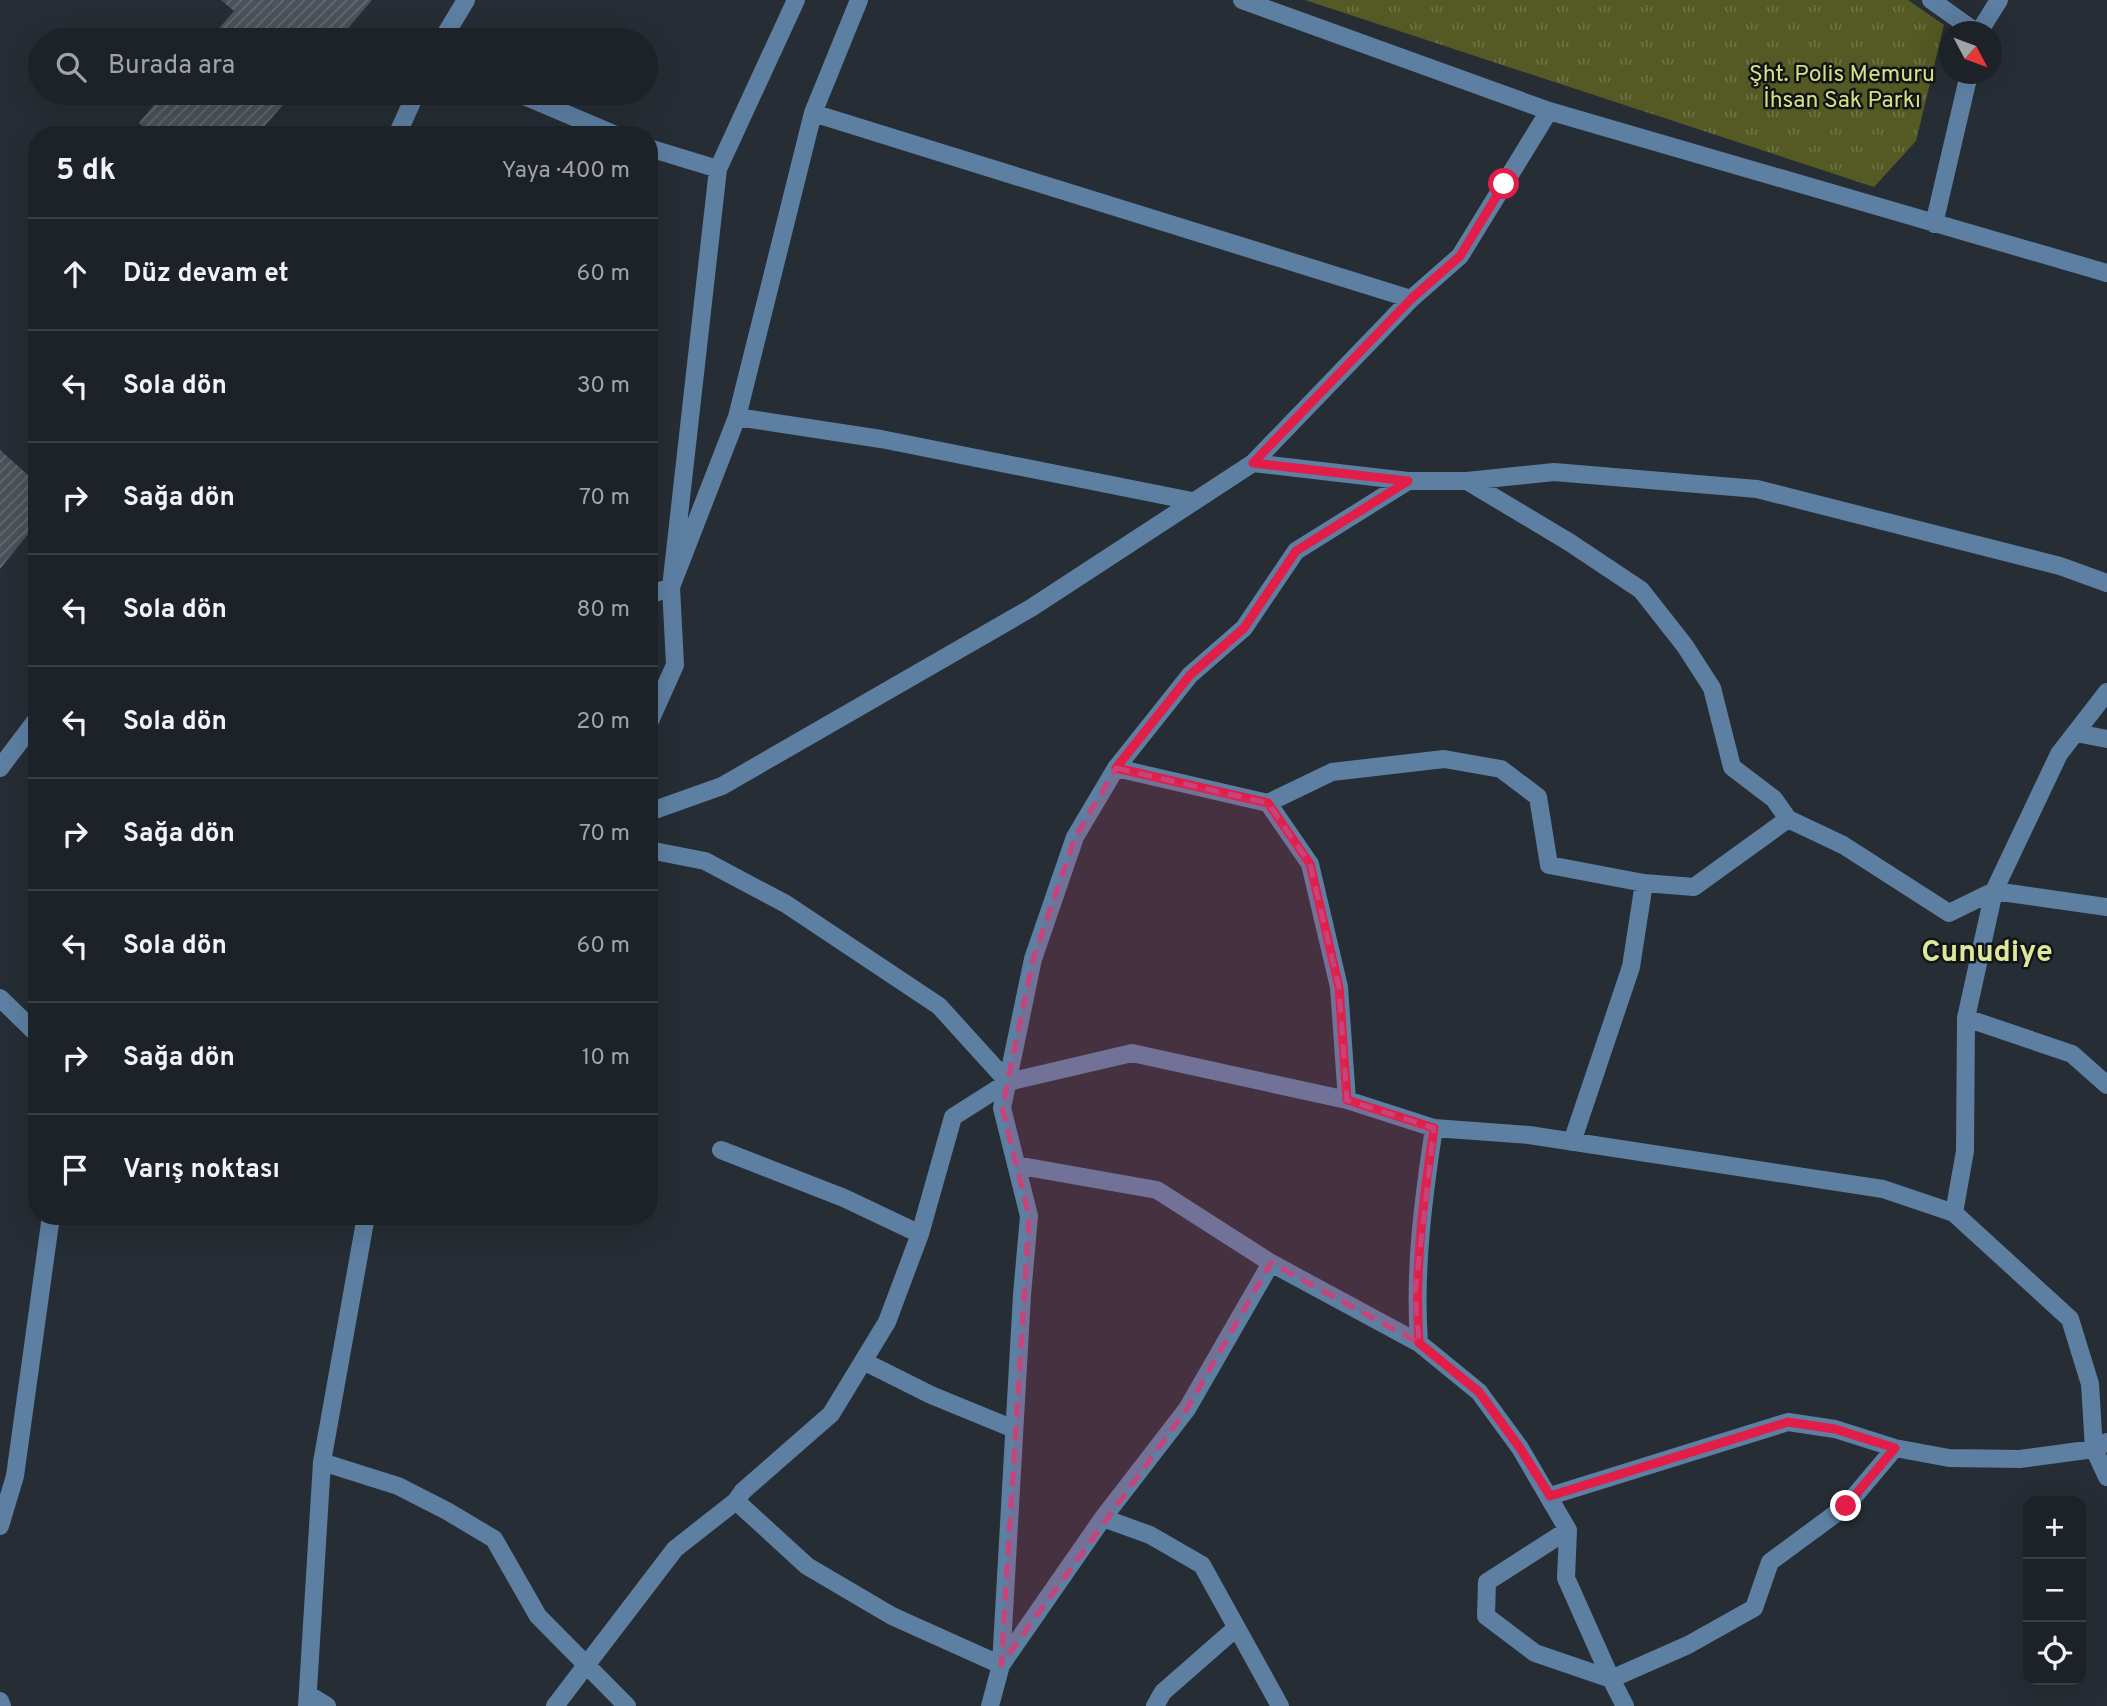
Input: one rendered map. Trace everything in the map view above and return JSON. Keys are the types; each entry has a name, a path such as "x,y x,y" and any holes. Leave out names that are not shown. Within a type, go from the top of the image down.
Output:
{"street":[{"path":"449,28 466,0"},
{"path":"658,703 675,665 671,587 718,169 796,0"},
{"path":"671,587 737,418 813,113 859,0"},
{"path":"1242,0 1549,111 2107,273"},
{"path":"1931,0 1961,21"},
{"path":"1985,21 1999,0"},
{"path":"1934,224 1967,84"},
{"path":"401,126 411,105"},
{"path":"545,105 595,126"},
{"path":"658,809 722,786 1031,608 1253,463 1411,299 1460,256 1549,111"},
{"path":"813,113 1411,299"},
{"path":"658,151 718,169"},
{"path":"737,418 881,439 1192,501"},
{"path":"1253,463 1408,481 1467,481 1554,472 1757,489 2060,566 2107,583"},
{"path":"990,1706 1001,1665 1029,1216 1002,1108 1032,960 1075,837 1116,768 1190,675 1244,628 1296,551 1408,481"},
{"path":"1467,481 1569,542 1641,590 1685,646 1712,688 1732,767 1774,799 1788,819 1843,845 1949,913 1994,891 2107,907"},
{"path":"658,591 671,587"},
{"path":"1954,1213 1965,1151 1966,1018 1994,891 2059,754 2107,692"},
{"path":"0,768 28,731"},
{"path":"2076,733 2107,738"},
{"path":"1116,768 1268,803 1332,772 1444,759 1500,769 1538,797 1549,865 1644,883 1695,887 1788,819"},
{"path":"1268,803 1310,864 1339,987 1347,1100"},
{"path":"658,852 705,861 786,904 939,1006 1008,1082"},
{"path":"1572,1142 1631,967 1644,883"},
{"path":"0,998 28,1025"},
{"path":"1966,1018 2072,1054 2107,1085"},
{"path":"555,1706 675,1549 736,1500 743,1490 831,1414 887,1322 920,1234 953,1117 1008,1082 1132,1052 1347,1100 1434,1128 1572,1142 1883,1189 1954,1213 2070,1319 2090,1384 2107,1477"},
{"path":"1419,1343 1415,1294 1434,1128"},
{"path":"722,1150 844,1198 920,1234"},
{"path":"1016,1165 1157,1190 1272,1263 1419,1343 1479,1392 1520,1448 1568,1530 1566,1578 1625,1706"},
{"path":"0,1525 15,1476 50,1225"},
{"path":"327,1706 309,1700 322,1462 364,1225"},
{"path":"1001,1665 1103,1518 1187,1409 1272,1263"},
{"path":"863,1361 931,1395 1014,1429"},
{"path":"1550,1496 1788,1422 1835,1429 1895,1448 1949,1458 2020,1459 2101,1445"},
{"path":"1568,1530 1487,1582 1486,1615 1535,1653 1611,1679 1688,1645 1754,1608 1770,1562 1846,1506 1895,1448"},
{"path":"322,1462 398,1486 494,1539 538,1616 627,1706"},
{"path":"0,1464 15,1476"},
{"path":"736,1500 807,1566 892,1616 1001,1665"},
{"path":"1103,1518 1150,1535 1202,1564 1235,1629 1280,1706"},
{"path":"1155,1706 1163,1692 1235,1629"},
{"path":"0,1701 2,1706"}],"highlighted area":[{"path":"1116,768 1268,803 1310,864 1339,987 1347,1100 1434,1128 1415,1294 1419,1343 1271,1263 1187,1409 1001,1665 1029,1216 1002,1108 1033,959 1075,837"}],"green space":[{"name":"Şht. Polis Memuru İhsan Sak Parkı","path":"1305,0 1908,0 1939,22 1939,46 1916,141 1874,187"}],"building":[{"path":"221,0 372,0 348,28 219,28 234,11"},
{"path":"154,105 283,105 265,126 142,126 139,123"},
{"path":"0,450 28,475 28,534 0,569"}],"district":[{"name":"Cunudiye","path":"1987,951"}],"route":[{"path":"1504,184 1460,256 1411,299 1253,463 1408,481 1296,551 1244,628 1190,675 1116,768 1268,803 1310,864 1339,987 1347,1100 1434,1128 1421,1217 1415,1294 1419,1343 1479,1392 1520,1448 1550,1496 1788,1422 1835,1429 1895,1448 1846,1506"}]}
